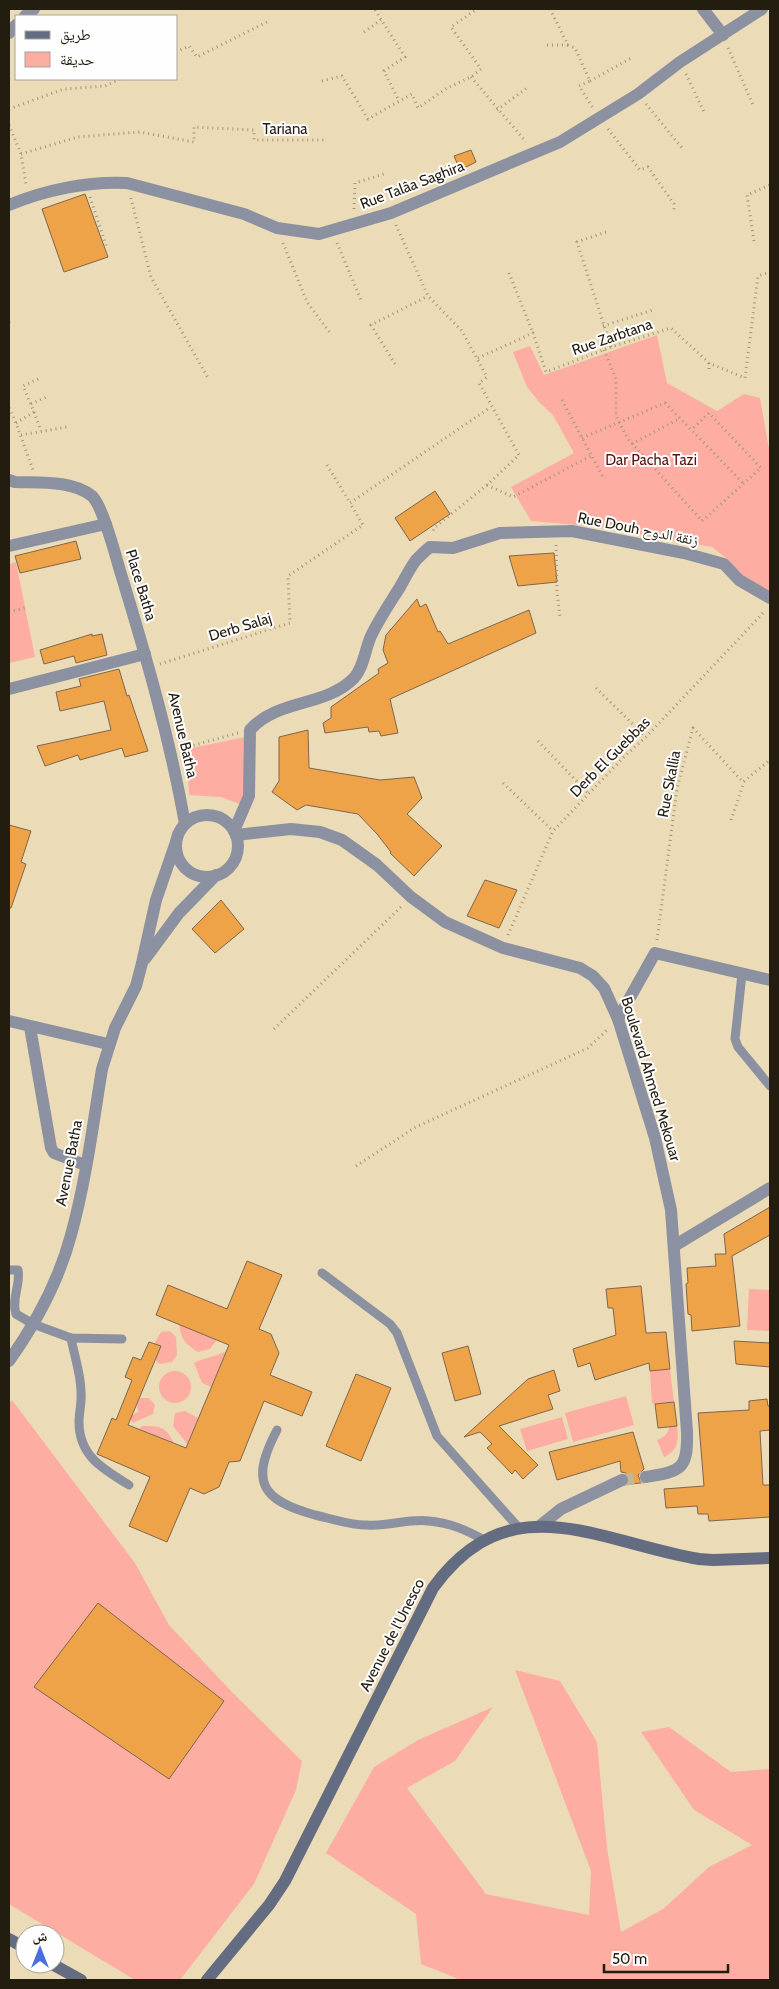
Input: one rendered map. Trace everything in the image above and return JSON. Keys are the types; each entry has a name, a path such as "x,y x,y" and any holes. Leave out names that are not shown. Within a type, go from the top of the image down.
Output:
{"main road":[{"name":"Avenue de l'Unesco","path":"207,1980 269,1906 285,1881 433,1588 449,1568 467,1553 486,1541 519,1528 541,1525 569,1528 699,1558 721,1560 770,1558"},
{"path":"65,1971 80,1980"}],"street":[{"path":"703,9 723,35"},
{"name":"Rue Talâa Saghira","path":"9,206 29,197 86,185 110,182 127,183 244,214 277,228 319,234 332,231 391,213 560,142 638,94 680,62 762,9"},
{"name":"Place Batha","path":"9,480 15,482 64,484 93,497 106,524 145,654"},
{"path":"9,546 106,524"},
{"name":"Rue Douh زنقة الدوح","path":"430,547 453,548 500,533 581,533 684,553 724,564 739,580 770,598"},
{"path":"235,833 248,796 250,730 263,717 272,712 324,696 344,687 352,680 358,673 371,636 384,612 416,560 430,547"},
{"path":"9,689 145,654"},
{"name":"Avenue Batha","path":"145,654 171,752 185,824"},
{"path":"209,815 224,820 235,833 238,846 234,860 225,871 216,875 198,875 187,869 180,860 176,842 179,832 185,824 199,816 209,815"},
{"name":"Boulevard Ahmed Mekouar","path":"235,833 291,829 310,830 332,836 354,848 376,865 410,897 444,922 503,948 572,964 586,971 604,988 618,1019 655,1138 671,1210 687,1432 687,1456 681,1465 672,1472 646,1476"},
{"name":"Avenue Batha","path":"9,1361 34,1324 50,1292 71,1235 108,1044 136,986 156,900 176,842"},
{"name":"Avenue Batha","path":"142,963 179,913 216,875"},
{"path":"618,1019 655,953 770,980"},
{"path":"9,1021 108,1044"},
{"path":"30,1026 51,1148 54,1153 86,1165"},
{"path":"674,1246 770,1188"},
{"path":"541,1525 561,1509 622,1480"}],"lane":[{"path":"742,974 735,1039 738,1046 770,1086"},
{"path":"9,1270 18,1270 19,1275 14,1308 16,1314 34,1324 71,1338 122,1339"},
{"path":"322,1273 390,1324 397,1334 437,1436 519,1528"},
{"path":"71,1338 81,1391 79,1421 82,1446 89,1456 101,1466 129,1485"},
{"path":"277,1430 264,1456 262,1470 265,1486 273,1497 283,1504 331,1519 368,1526 426,1520 457,1525 486,1541"}],"path":[{"path":"322,81 342,76 368,119 412,94 418,108 447,88 471,77 482,69 451,27 477,9"},
{"path":"550,9 568,45"},
{"path":"375,10 405,57 384,71 399,101"},
{"path":"364,32 381,20"},
{"path":"178,51 189,46 197,56 267,22"},
{"path":"723,35 754,107"},
{"path":"547,45 568,45 576,48 590,81"},
{"path":"633,56 579,86 599,117 640,170 648,167 674,204 674,213"},
{"path":"680,62 705,114"},
{"path":"471,77 497,110 535,152"},
{"path":"9,109 64,89 105,86 118,80"},
{"path":"497,110 527,88"},
{"path":"638,94 682,148"},
{"path":"9,125 21,154 29,197"},
{"name":"Tariana","path":"21,154 78,137 140,132 194,142 194,127 254,130 254,140 327,140"},
{"path":"354,210 355,183 384,174"},
{"path":"127,183 151,277 208,378"},
{"path":"86,185 107,248"},
{"path":"754,241 747,195 770,185"},
{"path":"391,213 428,296 462,331 478,358 487,377 479,383 519,455 487,485 434,528 430,547"},
{"path":"277,228 307,302 330,333"},
{"path":"332,231 361,300"},
{"path":"606,232 577,242 611,347"},
{"name":"Rue Zarbtana","path":"532,333 546,372 611,347 671,328 709,363 745,378 758,276 770,272"},
{"path":"478,358 532,333 509,273"},
{"path":"394,364 371,325 428,296"},
{"path":"603,326 653,310"},
{"path":"604,350 616,379 616,416 632,444 702,521 761,468 709,413 691,430"},
{"path":"709,363 709,371"},
{"path":"40,378 23,386 41,432"},
{"path":"31,404 49,396"},
{"path":"562,400 604,479"},
{"path":"582,438 665,403 744,484"},
{"path":"327,465 350,503 492,407"},
{"path":"9,408 38,483"},
{"path":"16,423 34,412"},
{"path":"632,444 680,418"},
{"path":"21,435 67,427"},
{"path":"487,485 513,497 591,456"},
{"name":"Derb Salaj","path":"150,668 290,623 288,576 363,525 350,503"},
{"path":"555,532 557,594 560,616"},
{"name":"Derb El Guebbas","path":"503,948 553,831 646,737 770,605"},
{"path":"9,612 28,607"},
{"path":"596,688 646,737"},
{"name":"Rue Skallia","path":"655,953 677,789 693,728 744,782"},
{"path":"171,752 250,730"},
{"path":"538,741 589,794"},
{"path":"730,820 744,782 770,760"},
{"path":"503,783 553,831"},
{"path":"274,1029 410,897"},
{"path":"356,1166 416,1127 588,1048 618,1019"}],"green space":[{"name":"Dar Pacha Tazi","path":"657,335 667,383 717,411 744,394 760,398 770,455 770,597 739,579 730,561 712,547 589,526 531,521 511,487 574,453 553,415 527,387 513,352 530,346 544,375"},
{"path":"16,562 35,657 9,663 9,564"},
{"path":"250,736 242,805 221,797 189,795 187,749"},
{"path":"749,1289 770,1290 770,1331 747,1330"},
{"path":"179,1324 217,1340 210,1349 198,1352 184,1341"},
{"path":"170,1331 176,1337 177,1355 172,1362 160,1364 155,1360 161,1346 154,1344 161,1332"},
{"path":"226,1351 211,1387 202,1383 194,1363"},
{"path":"670,1369 674,1402 652,1404 650,1371"},
{"path":"175,1371 186,1376 191,1387 186,1398 175,1403 164,1398 159,1387 164,1376"},
{"path":"626,1396 634,1425 573,1442 565,1413"},
{"path":"140,1398 149,1398 155,1405 153,1414 133,1423 129,1417 138,1412 137,1403"},
{"path":"12,1400 135,1563 169,1625 232,1692 302,1761 296,1790 254,1884 180,1980 135,1980 65,1938 65,1924 42,1924 9,1904 9,1404"},
{"path":"185,1411 198,1418 187,1444 173,1426 175,1413"},
{"path":"562,1417 568,1439 527,1451 520,1429"},
{"path":"142,1426 162,1428 168,1433 174,1443 139,1429"},
{"path":"677,1426 678,1436 675,1448 669,1455 664,1457 657,1440 668,1432 669,1427"},
{"path":"515,1670 560,1681 597,1742 607,1848 621,1932 663,1909 709,1867 752,1845 694,1810 641,1732 669,1727 731,1772 770,1769 770,1980 461,1980 421,1964 416,1914 326,1853 374,1767 418,1740 493,1707 455,1761 407,1788 486,1894 589,1915 591,1871"}],"building":[{"path":"471,150 476,162 460,170 454,156"},
{"path":"85,194 108,257 64,272 42,209"},
{"path":"435,491 450,514 410,541 395,518"},
{"path":"76,541 81,559 20,573 15,556"},
{"path":"554,553 557,582 518,586 509,556"},
{"path":"417,599 420,607 426,604 438,632 440,631 448,644 529,610 536,633 390,699 398,733 381,736 379,731 369,732 368,727 325,733 323,723 331,718 331,707 379,673 378,669 388,663 383,650 386,635"},
{"path":"92,634 92,636 102,634 107,655 76,663 74,656 44,664 40,650"},
{"path":"119,669 148,751 125,757 122,748 80,760 78,755 45,766 37,746 111,730 104,701 60,711 56,692 81,686 79,679"},
{"path":"308,730 309,768 380,780 414,777 422,798 407,814 442,846 414,876 390,853 377,834 358,814 306,805 297,810 272,792 279,781 279,737"},
{"path":"9,825 31,831 21,862 26,864 11,908 9,908"},
{"path":"485,880 517,890 499,928 467,916"},
{"path":"221,900 244,929 215,953 192,929"},
{"path":"770,1207 770,1235 732,1256 740,1326 692,1331 691,1315 688,1314 687,1268 716,1266 715,1254 726,1254 724,1234"},
{"path":"247,1261 282,1275 259,1329 271,1334 279,1353 270,1375 312,1392 302,1416 264,1401 240,1461 229,1462 219,1487 204,1494 190,1488 167,1542 129,1526 150,1477 97,1454 112,1418 116,1420 132,1380 125,1377 133,1357 141,1360 149,1342 161,1346 128,1425 186,1448 229,1345 156,1315 168,1285 227,1309"},
{"path":"641,1286 646,1333 666,1332 670,1369 650,1371 649,1363 595,1380 590,1363 578,1367 573,1349 616,1335 613,1308 608,1308 606,1289"},
{"path":"734,1341 770,1343 770,1367 736,1364"},
{"path":"468,1346 481,1394 455,1401 442,1353"},
{"path":"554,1370 560,1391 548,1395 553,1409 499,1426 538,1465 523,1479 515,1470 512,1474 487,1448 492,1444 480,1432 464,1437 528,1379"},
{"path":"356,1374 391,1388 361,1461 326,1446"},
{"path":"767,1399 768,1406 770,1406 770,1430 760,1431 763,1485 770,1485 770,1517 709,1521 708,1514 698,1514 697,1506 666,1508 664,1489 704,1486 698,1413 749,1410 749,1401"},
{"path":"674,1402 677,1426 658,1428 655,1404"},
{"path":"633,1432 644,1469 638,1475 641,1483 629,1484 629,1477 626,1473 621,1472 620,1461 557,1480 549,1452"},
{"path":"98,1603 224,1701 169,1779 34,1687"}],"tunnel":[{"path":"622,1480 646,1477"}]}
